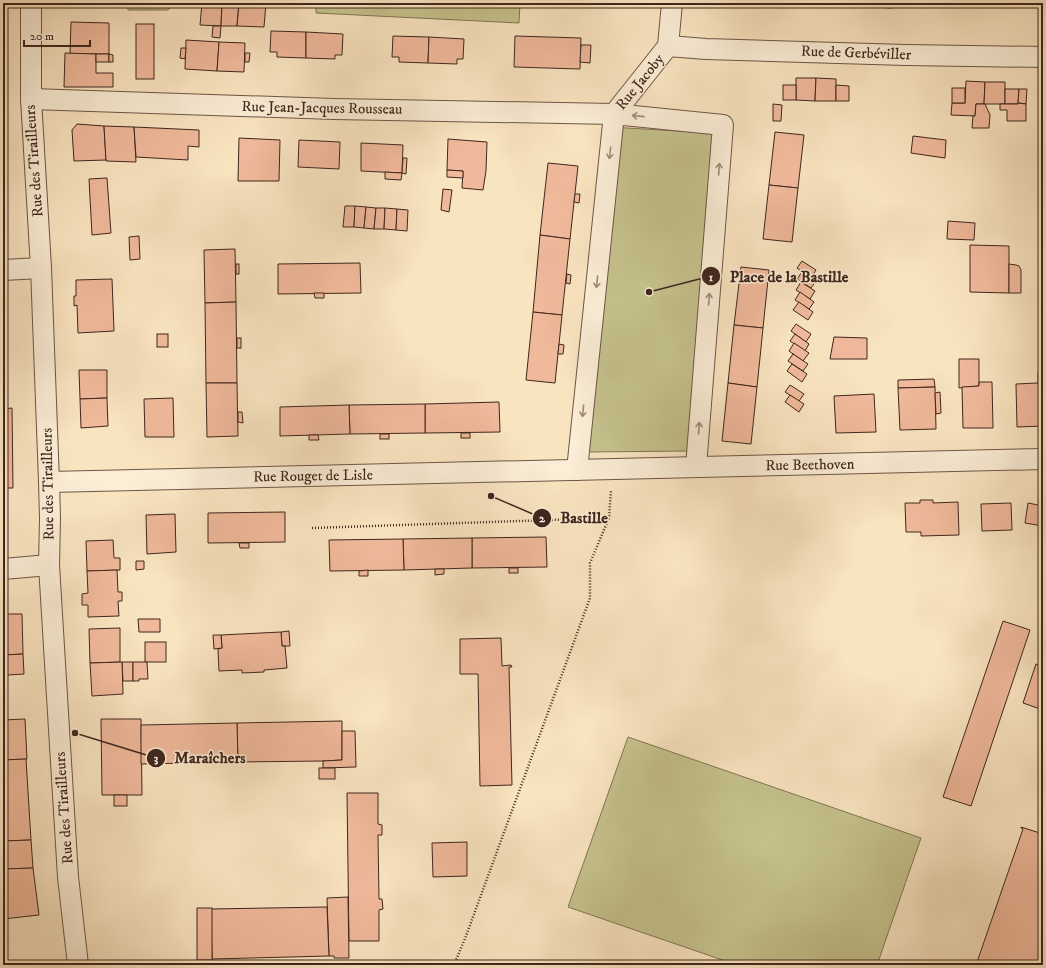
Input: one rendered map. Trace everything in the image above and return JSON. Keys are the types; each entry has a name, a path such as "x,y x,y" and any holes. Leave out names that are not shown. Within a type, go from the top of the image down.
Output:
{"street":[{"name":"Rue des Tirailleurs","path":"31,3 30,99 41,268 50,518 49,565 68,877 78,965"},
{"name":"Rue Jacoby","path":"614,114 668,46 672,3"},
{"name":"Rue de Gerbéviller","path":"668,46 714,50 1043,57"},
{"name":"Rue Jean-Jacques Rousseau","path":"30,99 334,109 614,114 722,125 696,467"},
{"path":"577,470 614,114"},
{"path":"3,270 41,268"},
{"name":"Rue Beethoven","path":"577,470 1043,459"},
{"name":"Rue Rouget de Lisle","path":"49,482 577,470"},
{"path":"3,569 49,565"}],"path":[{"path":"454,965 590,598 590,563 609,518 612,469"},
{"path":"312,528 609,518"}],"shaded area":[{"path":"128,3 175,3 168,10 128,10"},
{"path":"316,3 520,3 519,23 316,13"},
{"path":"610,127 713,133 690,451 586,452"},
{"path":"628,737 921,838 877,965 737,965 568,907"}],"building":[{"path":"202,3 222,3 221,26 200,25"},
{"path":"222,3 239,3 237,26 221,26"},
{"path":"239,3 266,3 264,27 237,26"},
{"path":"851,3 872,3 872,7 851,6"},
{"path":"872,3 892,3 892,8 872,7"},
{"path":"71,22 109,23 109,54 70,54"},
{"path":"136,24 154,24 154,79 136,79"},
{"path":"213,26 221,26 220,38 212,37"},
{"path":"271,31 306,32 306,58 277,57 277,52 270,52"},
{"path":"306,32 343,34 342,55 335,55 335,59 306,58"},
{"path":"393,36 429,37 428,63 399,62 399,57 392,57"},
{"path":"515,36 581,38 580,69 514,67"},
{"path":"429,37 464,39 463,59 457,59 457,64 428,63"},
{"path":"186,40 219,42 217,71 185,69"},
{"path":"219,42 245,43 244,72 217,71"},
{"path":"581,45 591,45 590,63 580,62"},
{"path":"181,48 186,48 185,59 180,58"},
{"path":"65,53 96,54 96,73 113,73 113,87 64,87"},
{"path":"245,53 250,53 249,62 245,62"},
{"path":"96,54 109,54 109,62 96,62"},
{"path":"109,54 113,55 113,62 109,62"},
{"path":"796,78 816,78 815,101 796,100"},
{"path":"816,78 836,79 836,101 815,101"},
{"path":"966,81 985,82 984,104 976,104 975,116 951,115 952,103 965,103"},
{"path":"985,82 1005,82 1005,104 984,104"},
{"path":"783,85 796,85 796,100 783,100"},
{"path":"836,85 849,86 849,101 836,101"},
{"path":"952,88 965,88 965,103 952,103"},
{"path":"1005,89 1019,89 1018,104 1005,104"},
{"path":"1019,89 1027,89 1026,104 1018,103"},
{"path":"773,104 782,105 781,121 773,121"},
{"path":"976,104 985,104 990,115 989,128 972,128"},
{"path":"1000,104 1026,104 1026,121 1007,121 1007,110 1000,110"},
{"path":"77,124 104,126 106,160 74,161 72,130"},
{"path":"104,126 134,127 136,162 106,161"},
{"path":"134,127 199,130 199,147 188,146 188,160 136,157"},
{"path":"775,132 804,135 798,188 769,185"},
{"path":"913,136 946,140 945,158 911,153"},
{"path":"239,138 280,140 279,181 238,181"},
{"path":"448,139 487,142 486,171 483,190 462,188 463,171 447,170"},
{"path":"299,140 340,142 339,169 298,167"},
{"path":"361,143 403,145 402,173 361,171"},
{"path":"403,158 407,158 406,174 402,173"},
{"path":"548,163 578,166 570,239 540,235"},
{"path":"447,170 463,171 463,178 447,177"},
{"path":"385,172 402,173 401,180 385,179"},
{"path":"107,178 111,233 92,235 89,179"},
{"path":"769,185 798,188 792,242 763,239"},
{"path":"443,189 452,190 449,212 441,210"},
{"path":"575,194 580,194 579,203 574,202"},
{"path":"345,206 355,206 354,227 343,227"},
{"path":"355,206 366,207 364,228 354,227"},
{"path":"366,207 376,208 374,229 364,228"},
{"path":"376,208 385,208 384,229 374,229"},
{"path":"385,208 397,209 396,230 384,229"},
{"path":"397,209 408,210 407,231 396,230"},
{"path":"948,221 975,223 974,240 947,239"},
{"path":"540,235 570,239 562,315 533,312"},
{"path":"139,236 140,259 130,260 129,237"},
{"path":"970,245 1009,246 1009,293 970,292"},
{"path":"235,249 236,302 205,303 204,250"},
{"path":"802,261 816,270 811,278 797,268"},
{"path":"360,263 361,293 278,294 278,264"},
{"path":"236,264 239,264 239,274 236,274"},
{"path":"1009,264 1019,266 1021,270 1021,293 1009,293"},
{"path":"741,267 769,270 763,328 734,325"},
{"path":"802,272 816,281 811,288 797,279"},
{"path":"567,274 571,275 570,284 566,283"},
{"path":"112,279 114,331 78,333 77,305 74,306 74,296 76,296 76,280"},
{"path":"801,282 815,291 810,299 796,290"},
{"path":"800,292 814,302 809,309 795,300"},
{"path":"314,293 324,293 324,298 315,298"},
{"path":"236,302 237,383 206,383 205,303"},
{"path":"799,302 813,312 808,320 793,310"},
{"path":"533,312 562,315 555,383 526,380"},
{"path":"796,324 811,334 806,342 791,331"},
{"path":"734,325 763,328 757,387 728,383"},
{"path":"157,334 168,334 168,347 157,347"},
{"path":"795,334 809,344 805,351 790,341"},
{"path":"834,337 867,338 867,359 830,359"},
{"path":"237,338 241,338 241,348 237,348"},
{"path":"794,343 809,353 803,361 789,351"},
{"path":"559,344 564,345 563,354 558,354"},
{"path":"793,354 808,364 803,371 788,361"},
{"path":"959,359 979,359 979,386 959,388"},
{"path":"792,364 807,374 802,382 787,371"},
{"path":"79,370 107,370 107,398 80,399"},
{"path":"1038,373 1043,373 1043,426 1017,427 1016,384 1038,383"},
{"path":"934,379 935,387 898,388 898,380"},
{"path":"979,382 992,382 993,428 963,428 962,387 979,386"},
{"path":"206,383 237,383 238,436 207,437"},
{"path":"728,383 757,387 751,444 722,441"},
{"path":"790,385 804,394 799,401 785,392"},
{"path":"935,387 936,429 900,430 898,388"},
{"path":"940,392 941,413 936,414 935,393"},
{"path":"874,394 876,432 836,433 834,396"},
{"path":"790,395 804,404 799,412 785,402"},
{"path":"107,398 108,426 81,428 80,399"},
{"path":"173,398 174,437 145,437 144,399"},
{"path":"499,402 500,432 425,433 425,404"},
{"path":"425,404 425,433 350,434 349,405"},
{"path":"349,405 350,434 280,436 280,407"},
{"path":"12,408 13,488 3,488 3,409"},
{"path":"238,412 242,412 243,423 238,422"},
{"path":"461,433 470,433 470,438 461,438"},
{"path":"380,434 389,434 389,439 380,439"},
{"path":"309,435 318,435 319,440 309,440"},
{"path":"920,500 933,500 933,503 958,502 959,535 921,536 921,532 906,532 905,503 920,503"},
{"path":"1011,503 1012,530 982,531 981,504"},
{"path":"1028,503 1043,506 1043,526 1025,523"},
{"path":"285,512 285,542 208,543 208,513"},
{"path":"175,514 176,552 147,554 146,515"},
{"path":"546,537 547,567 472,568 472,538"},
{"path":"472,538 472,568 404,570 403,539"},
{"path":"403,539 404,570 330,571 329,540"},
{"path":"113,540 114,558 120,558 120,570 87,571 86,541"},
{"path":"239,543 249,543 249,548 240,548"},
{"path":"136,561 144,561 144,569 136,570"},
{"path":"509,568 518,568 518,573 509,573"},
{"path":"435,569 444,569 444,574 435,575"},
{"path":"117,570 118,592 122,592 122,601 118,601 119,616 88,617 88,605 82,605 82,594 88,593 87,571"},
{"path":"368,570 368,576 359,576 359,571"},
{"path":"3,614 22,614 23,654 3,655"},
{"path":"138,619 160,619 160,632 139,632"},
{"path":"1003,621 1030,630 971,806 943,797"},
{"path":"120,628 120,662 90,663 89,629"},
{"path":"289,631 290,646 282,646 281,632"},
{"path":"281,632 282,646 285,646 287,668 264,670 264,672 242,673 242,670 219,671 218,649 222,648 221,635"},
{"path":"213,635 221,635 222,648 214,649"},
{"path":"501,638 502,666 511,665 512,667 509,667 512,785 480,786 478,674 460,674 460,639"},
{"path":"145,642 166,642 166,662 145,662"},
{"path":"23,654 24,674 8,675 3,671 3,655"},
{"path":"122,662 133,662 133,681 123,681"},
{"path":"122,662 123,694 92,696 90,663"},
{"path":"133,662 147,662 148,679 133,681"},
{"path":"1036,664 1043,666 1043,710 1023,703"},
{"path":"25,719 27,759 3,760 3,720"},
{"path":"101,719 141,719 142,795 102,795"},
{"path":"342,721 342,760 238,762 237,723"},
{"path":"237,723 238,762 141,764 141,725"},
{"path":"342,731 355,731 356,767 323,768 323,761 342,760"},
{"path":"26,759 31,840 3,841 3,760"},
{"path":"319,768 335,768 335,779 319,779"},
{"path":"347,793 378,793 378,824 382,825 382,835 378,835 379,899 382,899 383,909 379,910 379,941 349,941"},
{"path":"114,795 127,795 127,806 114,806"},
{"path":"1021,827 1043,834 1043,965 976,965 1023,829"},
{"path":"31,840 33,868 4,869 3,841"},
{"path":"467,842 467,876 433,877 432,843"},
{"path":"33,868 39,915 3,919 3,869"},
{"path":"348,897 349,958 334,958 334,956 329,956 327,898"},
{"path":"327,907 329,956 212,959 211,909"},
{"path":"197,908 212,908 212,960 197,960"}],"place":[{"name":"Place de la Bastille","path":"649,292"},
{"name":"Bastille","path":"491,496"},
{"name":"Maraîchers","path":"75,733"}]}
